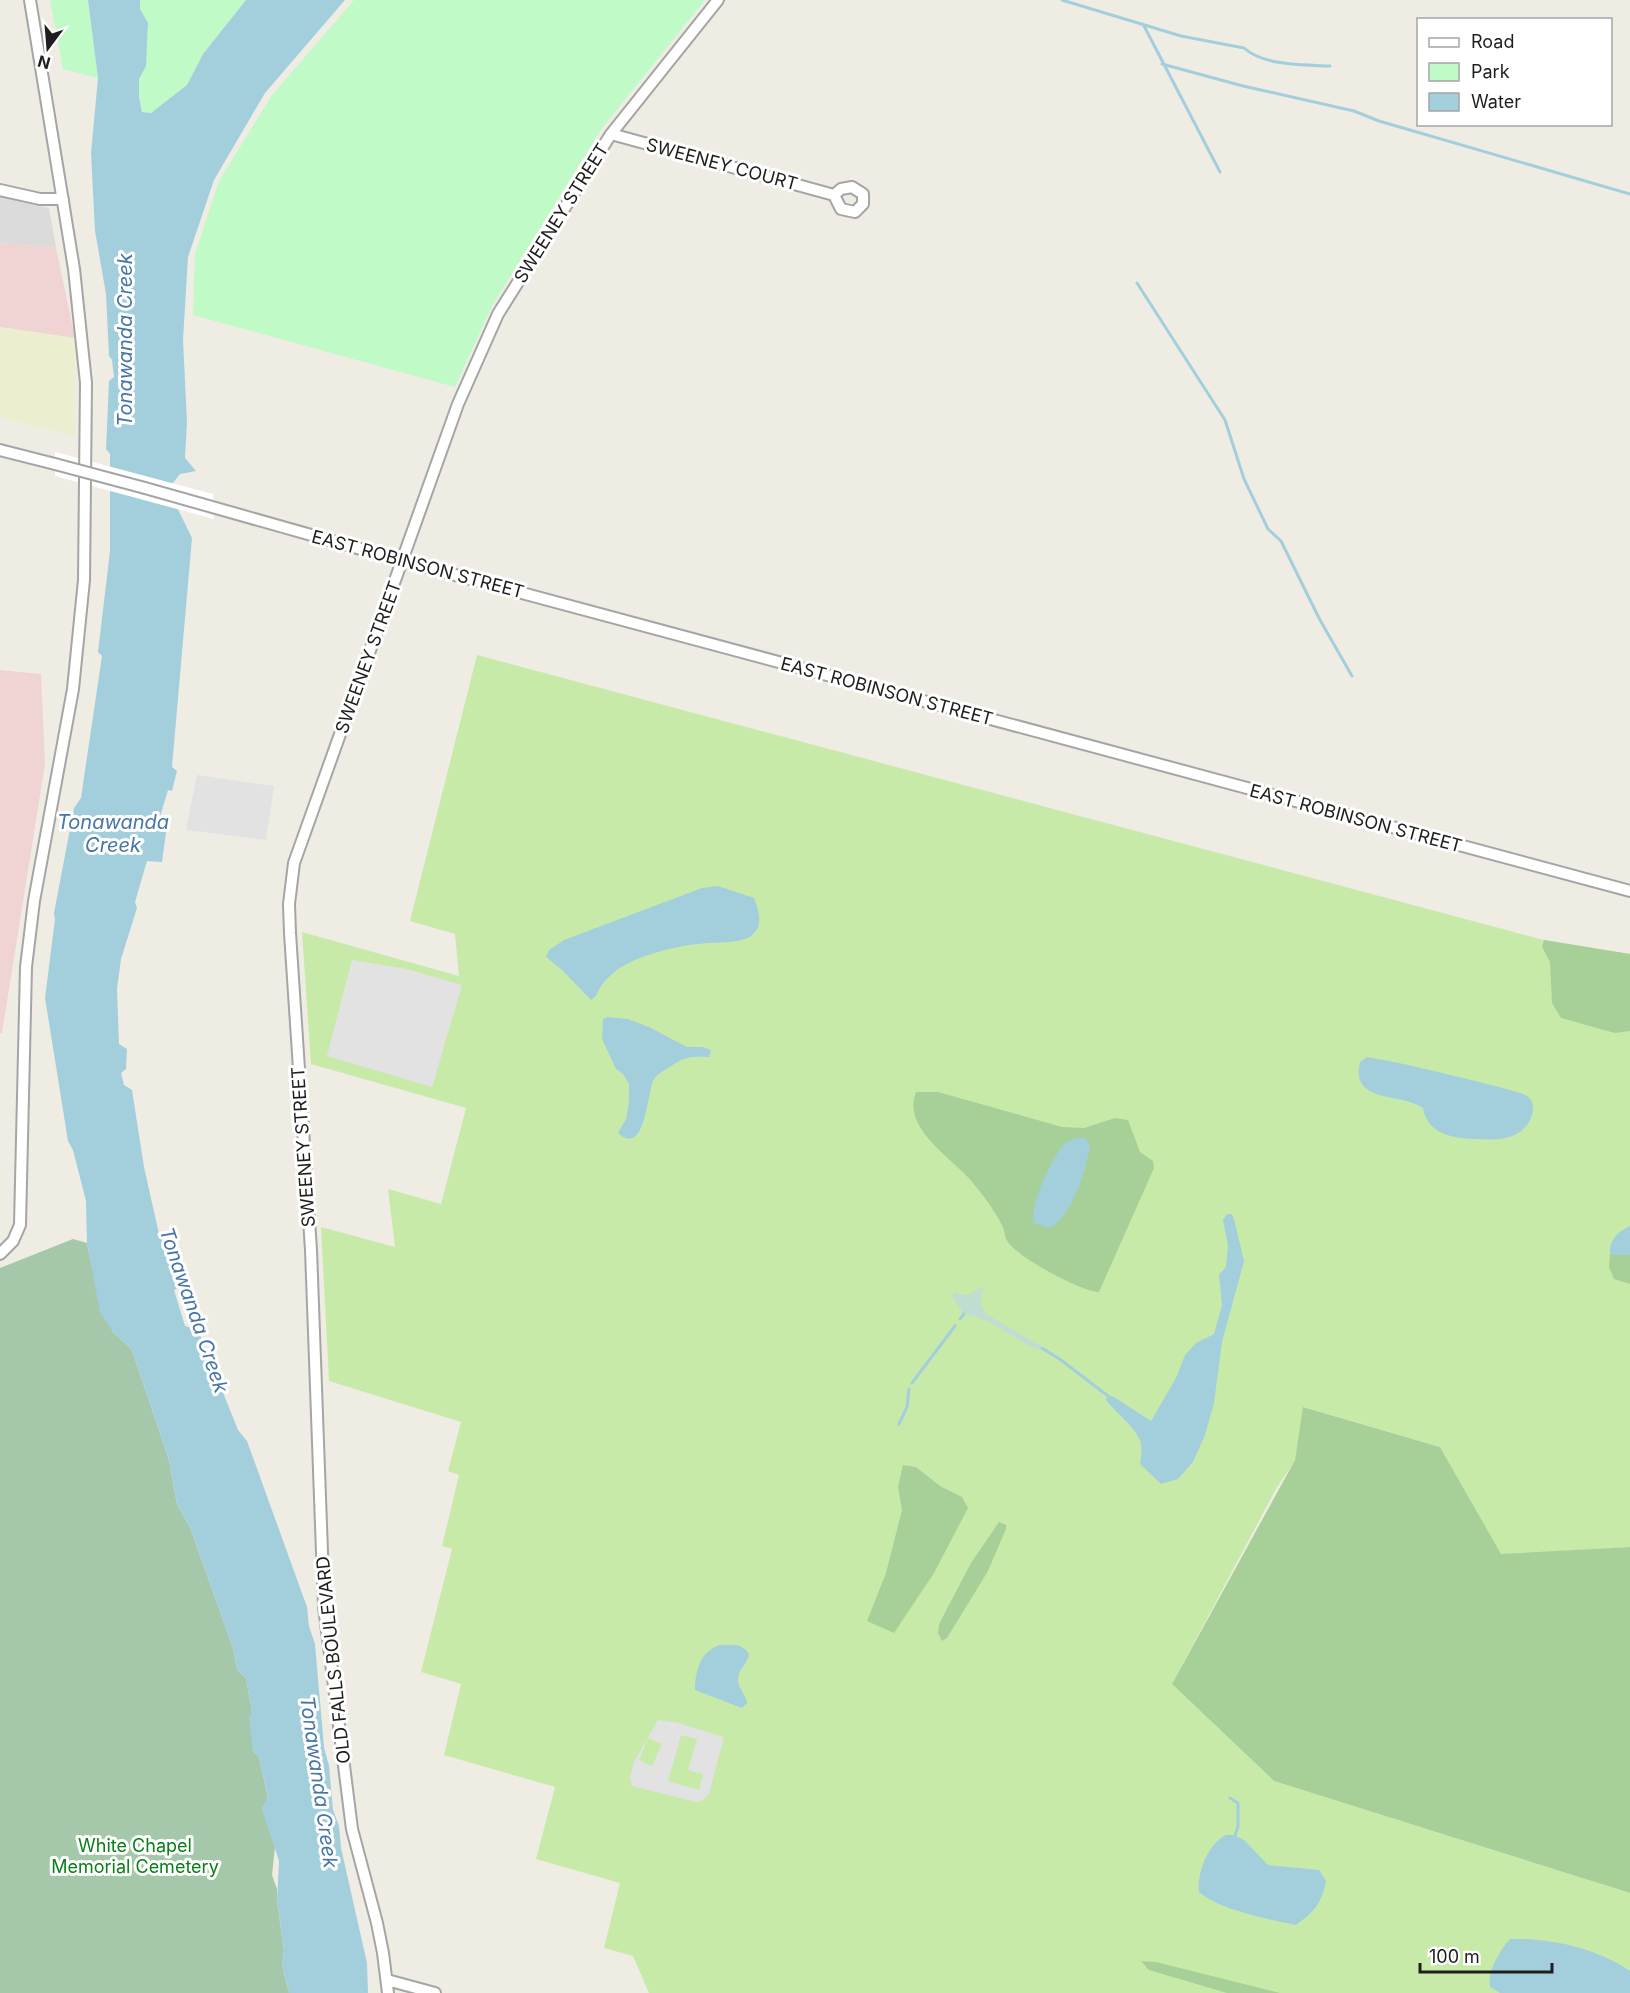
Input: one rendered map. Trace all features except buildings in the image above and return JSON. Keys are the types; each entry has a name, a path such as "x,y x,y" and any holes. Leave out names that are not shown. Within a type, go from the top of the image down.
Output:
{"street":[{"path":"0,1254 13,1241 20,1220 26,968 34,901 73,689 84,580 86,383 80,306 30,0"},
{"name":"SWEENEY STREET","path":"311,1250 290,933 289,904 294,864 458,404 498,314 611,134 718,0"},
{"name":"SWEENEY COURT","path":"611,134 834,195"},
{"path":"0,190 40,199 63,199"},
{"name":"EAST ROBINSON STREET","path":"0,450 214,507 403,561 1630,891"},
{"name":"OLD FALLS BOULEVARD","path":"311,1250 324,1607 352,1829 377,1923 388,1993"},
{"path":"387,1980 435,1993"}],"shaded area":[{"path":"0,197 49,208 56,248 0,243"},
{"path":"0,243 56,248 75,338 0,327"},
{"path":"0,670 41,674 45,764 2,1033 0,1033"},
{"path":"197,775 274,786 266,840 186,830"},
{"path":"352,960 407,969 462,985 432,1087 327,1056"},
{"path":"658,1720 678,1723 724,1737 709,1794 702,1801 696,1802 632,1786 630,1777 634,1762","holes":["681,1735 697,1739 688,1770 703,1774 699,1790 668,1781","648,1738 662,1744 652,1766 639,1760"]}],"green space":[{"path":"50,0 88,0 98,78 63,69"},
{"path":"140,0 246,0 203,54 187,85 152,113 143,112 139,97 139,79 146,66 148,23 140,9"},
{"path":"354,0 705,0 602,128 492,306 455,387 193,315 195,254 219,181 272,95"},
{"path":"0,327 75,338 75,436 0,417"},
{"path":"477,655 1544,940 1630,954 1630,1547 1501,1555 1440,1447 1304,1407 1295,1460 1276,1489 1172,1684 1274,1781 1630,1893 1630,1993 649,1993 633,1956 604,1948 620,1883 536,1859 555,1787 444,1755 461,1684 421,1672 452,1549 442,1546 459,1475 448,1471 461,1422 329,1381 321,1227 395,1247 388,1189 441,1204 466,1108 311,1064 302,932 459,976 455,934 410,921"},
{"path":"1544,940 1630,954 1630,1031 1615,1033 1561,1018 1552,1003 1550,962 1542,947"},
{"path":"916,1092 938,1092 1062,1127 1084,1128 1115,1118 1128,1120 1140,1152 1153,1161 1154,1168 1099,1292 1065,1280 1036,1264 1014,1248 1007,1240 1003,1227 981,1193 922,1130 913,1106"},
{"name":"White Chapel Memorial Cemetery","path":"73,1239 87,1243 92,1267 113,1332 132,1350 169,1460 177,1504 190,1527 233,1648 237,1669 246,1678 252,1712 253,1751 259,1757 268,1798 262,1808 275,1847 272,1875 277,1889 284,1951 282,1965 289,1993 0,1993 0,1268"},
{"path":"1610,1255 1630,1255 1630,1284 1614,1279 1609,1267"},
{"path":"984,1286 980,1302 986,1314 1039,1345 1042,1348 1040,1350 985,1320 964,1314 952,1297 955,1293 968,1295"},
{"path":"1303,1407 1440,1447 1501,1554 1630,1547 1630,1893 1274,1781 1172,1684 1295,1460"},
{"path":"903,1465 916,1467 940,1486 962,1497 968,1508 934,1573 894,1633 867,1621 886,1573 902,1510 898,1487"},
{"path":"999,1522 1006,1525 1006,1529 988,1571 947,1638 942,1641 938,1633 939,1624 971,1563"},
{"path":"1141,1961 1156,1962 1280,1993 1227,1993 1149,1970"}],"water":[{"name":"Tonawanda Creek","path":"88,0 140,0 140,9 148,23 146,66 139,79 139,97 142,112 151,113 187,85 203,54 246,0 345,0 265,93 214,180 188,257 183,340 187,422 185,458 196,471 180,474 168,489 192,538 172,767 177,771 172,791 168,790 156,830 166,832 162,862 147,861 135,902 137,908 121,959 117,989 119,1044 127,1049 126,1069 121,1073 124,1085 132,1090 144,1167 159,1234 167,1248 166,1255 173,1278 183,1275 186,1285 174,1290 185,1326 198,1330 238,1430 247,1441 307,1607 309,1626 315,1644 324,1747 329,1766 333,1810 339,1826 341,1848 367,1963 368,1993 289,1993 282,1965 284,1951 277,1901 279,1861 262,1808 268,1797 259,1757 253,1751 249,1718 252,1712 246,1678 237,1669 233,1648 190,1527 177,1504 169,1460 132,1350 113,1332 100,1312 87,1243 86,1201 73,1150 68,1141 45,998 54,913 74,808 81,798 102,656 98,652 110,551 110,454 106,449 109,381 114,377 112,360 109,356 106,294 95,231 91,153 98,78"},
{"path":"718,886 754,898 759,913 759,923 755,932 746,939 697,944 656,952 618,969 603,983 591,1000 546,957 549,950 564,940 702,888"},
{"path":"608,1017 628,1019 687,1047 702,1047 711,1050 709,1057 686,1059 656,1076 640,1130 634,1137 627,1139 618,1133 626,1119 629,1084 623,1074 616,1069 602,1039 603,1019"},
{"path":"1367,1057 1423,1068 1523,1094 1532,1102 1531,1118 1522,1130 1510,1137 1468,1139 1451,1136 1430,1124 1423,1108 1413,1103 1379,1095 1362,1085 1359,1075 1360,1062"},
{"path":"1076,1138 1085,1138 1090,1145 1082,1179 1072,1202 1050,1228 1034,1223 1035,1205 1048,1171 1064,1144"},
{"path":"1227,1214 1232,1214 1234,1219 1244,1261 1222,1342 1214,1403 1205,1435 1193,1462 1178,1479 1161,1484 1140,1464 1140,1440 1106,1400 1109,1395 1114,1397 1151,1421 1176,1378 1185,1355 1196,1343 1214,1334 1222,1305 1219,1275 1226,1267 1228,1246 1223,1220"},
{"path":"1630,1226 1630,1255 1610,1255 1615,1237"},
{"path":"720,1645 740,1646 749,1654 738,1677 747,1703 742,1708 695,1690 700,1662 708,1652"},
{"path":"1226,1835 1233,1835 1244,1840 1268,1865 1319,1870 1326,1881 1319,1901 1308,1916 1296,1925 1259,1917 1218,1904 1199,1892 1200,1876 1205,1859 1214,1845"},
{"path":"1510,1939 1541,1940 1573,1946 1603,1956 1630,1971 1630,1993 1500,1993 1490,1987 1490,1975 1498,1955"}],"pier":[{"path":"55,452 213,494 214,519 55,476"}],"waterway":[{"path":"1062,0 1181,36 1244,48 1252,54 1273,61 1297,65 1330,66"},
{"path":"1143,24 1220,172"},
{"path":"1162,64 1243,86 1354,111 1379,121 1630,194"},
{"path":"1137,283 1225,420 1244,479 1268,529 1281,541 1320,620 1352,676"},
{"path":"960,1319 964,1314"},
{"path":"912,1383 955,1326"},
{"path":"1042,1348 1108,1396"},
{"path":"899,1424 907,1407 909,1389"},
{"path":"1230,1798 1238,1803 1238,1826 1235,1836"}]}
